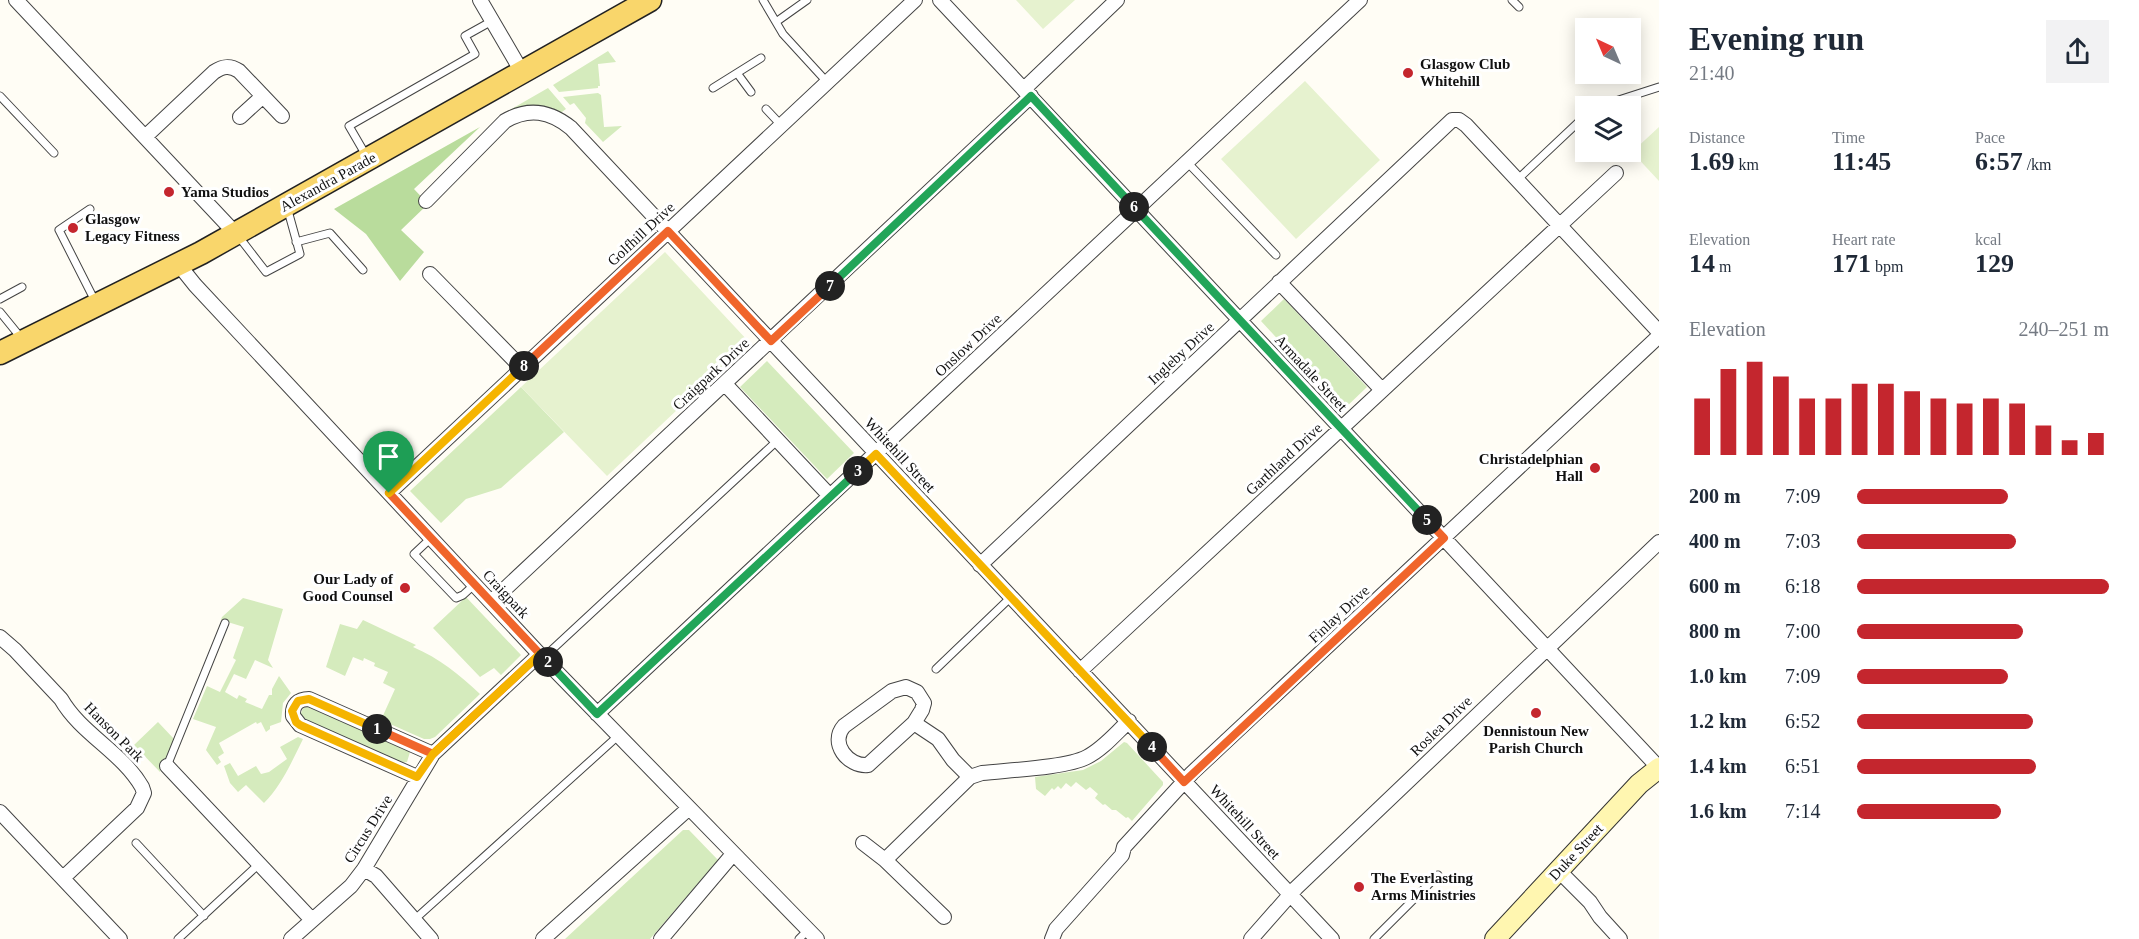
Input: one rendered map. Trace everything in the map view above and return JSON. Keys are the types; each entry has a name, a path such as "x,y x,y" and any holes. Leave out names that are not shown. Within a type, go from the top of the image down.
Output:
{"main road":[{"name":"Alexandra Parade","path":"0,353 236,234 650,0"}],"street":[{"path":"16,0 236,234"},
{"path":"480,0 522,72"},
{"name":"Golfhill Drive","path":"389,493 915,0"},
{"name":"Armadale Street","path":"940,0 1659,768"},
{"name":"Craigpark Drive","path":"491,602 771,341 1028,93 1117,0"},
{"name":"Onslow Drive","path":"597,714 1137,210 1354,2"},
{"path":"146,136 220,68 232,67 239,70 282,116"},
{"path":"240,117 263,96"},
{"name":"Whitehill Street","path":"426,201 505,121 525,112 538,112 549,114 571,128 1332,939"},
{"name":"Ingleby Drive","path":"980,565 1452,120 1459,120 1466,125 1517,180"},
{"name":"Garthland Drive","path":"1080,672 1616,173"},
{"path":"1517,180 1659,334"},
{"name":"Craigpark","path":"178,265 541,656 734,854 808,936"},
{"path":"430,274 522,368"},
{"path":"1280,282 1382,390"},
{"name":"Finlay Drive","path":"1054,934 1122,855 1124,847 1184,782 1659,334"},
{"path":"725,384 830,496"},
{"name":"Roslea Drive","path":"1251,939 1290,895 1659,542"},
{"name":"Hanson Park","path":"0,638 15,650 61,699 66,708 139,780 144,793 136,808 63,879"},
{"name":"Circus Drive","path":"291,939 351,886 410,795 417,777 433,754 541,656"},
{"path":"898,688 912,688 922,697 924,703 922,710 914,723 868,765 855,764 840,750 838,744 839,731 844,726 898,688"},
{"path":"417,777 300,725 293,717 294,705 298,701 309,699 433,754"},
{"path":"885,860 970,777 982,773 1071,763 1086,758 1097,752 1129,721"},
{"path":"914,723 938,739 953,760 970,777"},
{"path":"168,766 312,920"},
{"name":"Duke Street","path":"1495,939 1639,784 1659,768"},
{"path":"543,939 688,808"},
{"path":"0,812 120,939"},
{"path":"863,843 885,860 944,917"},
{"path":"661,939 734,854"},
{"path":"364,868 376,876 431,939"},
{"path":"1559,871 1590,902 1620,939"}],"lane":[{"path":"763,0 783,34 827,82"},
{"path":"776,22 807,0"},
{"path":"1512,0 1519,7"},
{"path":"368,159 349,126 475,54 465,36 492,21"},
{"path":"713,88 761,58"},
{"path":"738,73 751,92"},
{"path":"1631,96 1659,87"},
{"path":"0,96 54,153"},
{"path":"766,109 781,125"},
{"path":"1517,180 1575,125"},
{"path":"1187,162 1276,255"},
{"path":"236,234 266,272 300,254 287,205"},
{"path":"90,209 59,230 97,305"},
{"path":"296,242 330,233 363,270"},
{"path":"0,299 22,287"},
{"path":"0,312 24,341"},
{"path":"541,656 777,440"},
{"path":"431,538 414,554 442,584 456,598 475,584"},
{"path":"936,669 1010,598"},
{"path":"168,766 225,623"},
{"path":"414,920 618,736"},
{"path":"136,843 204,916"},
{"path":"178,939 259,864"},
{"path":"1374,939 1438,875"}],"green space":[{"path":"1016,0 1075,0 1043,29"},
{"path":"608,51 616,62 598,64 600,86 598,88 559,92 553,85"},
{"path":"1305,81 1380,160 1296,239 1221,159"},
{"path":"548,88 566,109 559,114 502,117 501,115"},
{"path":"598,93 601,95 604,127 622,126 603,142 585,123 586,118 574,103 570,105 563,97"},
{"path":"480,127 414,189 428,204 401,230 424,252 400,281 366,234 334,209"},
{"path":"1659,127 1659,181 1641,162 1641,144"},
{"path":"665,252 749,342 607,476 521,387"},
{"path":"1284,299 1367,387 1343,410 1261,321"},
{"path":"767,361 854,453 827,479 740,387"},
{"path":"521,387 564,432 501,488 466,499 441,523 410,491"},
{"path":"466,597 521,655 501,675 494,668 480,677 433,628"},
{"path":"243,598 283,609 268,660 273,668 255,660 246,679 234,674 225,692 237,699 239,695 247,699 245,702 262,709 269,695 272,695 272,689 279,676 291,693 283,703 281,722 270,726 266,732 261,722 257,724 256,722 219,743 224,753 218,757 221,762 217,765 206,750 216,727 193,719 207,686 220,692 236,660 233,658 244,627 221,620"},
{"path":"363,620 416,645 413,647 449,667 480,694 435,737 430,739 424,739 381,720 395,689 383,683 388,672 374,666 375,663 364,658 363,661 353,657 345,676 326,667 340,624 357,629"},
{"path":"309,706 406,749 410,752 407,762 400,763 305,722 300,716 303,708"},
{"path":"158,722 174,739 160,772 134,745"},
{"path":"298,737 303,739 291,764 276,789 264,803 246,785 238,792 230,783 224,766 230,763 238,776 256,766 261,774 269,772 287,759 280,747"},
{"path":"1124,742 1163,782 1163,785 1132,821 1116,810 1103,805 1095,798 1098,794 1090,787 1086,790 1076,782 1071,787 1066,783 1061,789 1058,786 1054,790 1052,788 1045,796 1036,789 1035,777 1083,770 1101,761"},
{"path":"683,830 689,830 718,860 650,939 565,939"}],"place":[{"name":"Glasgow Club Whitehill","path":"1408,73"},
{"name":"Yama Studios","path":"169,192"},
{"name":"Glasgow Legacy Fitness","path":"73,228"},
{"name":"Christadelphian Hall","path":"1595,468"},
{"name":"Our Lady of Good Counsel","path":"405,588"},
{"name":"Dennistoun New Parish Church","path":"1536,713"},
{"name":"The Everlasting Arms Ministries","path":"1359,887"}],"route":[{"path":"389,493 540,654 433,754 309,699 298,701 294,705 293,717 300,725 417,777 433,754 493,697 540,654 597,714 876,454 1100,694 1110,700 1184,782 1444,538 1031,96 771,341 668,231 389,493"}]}
